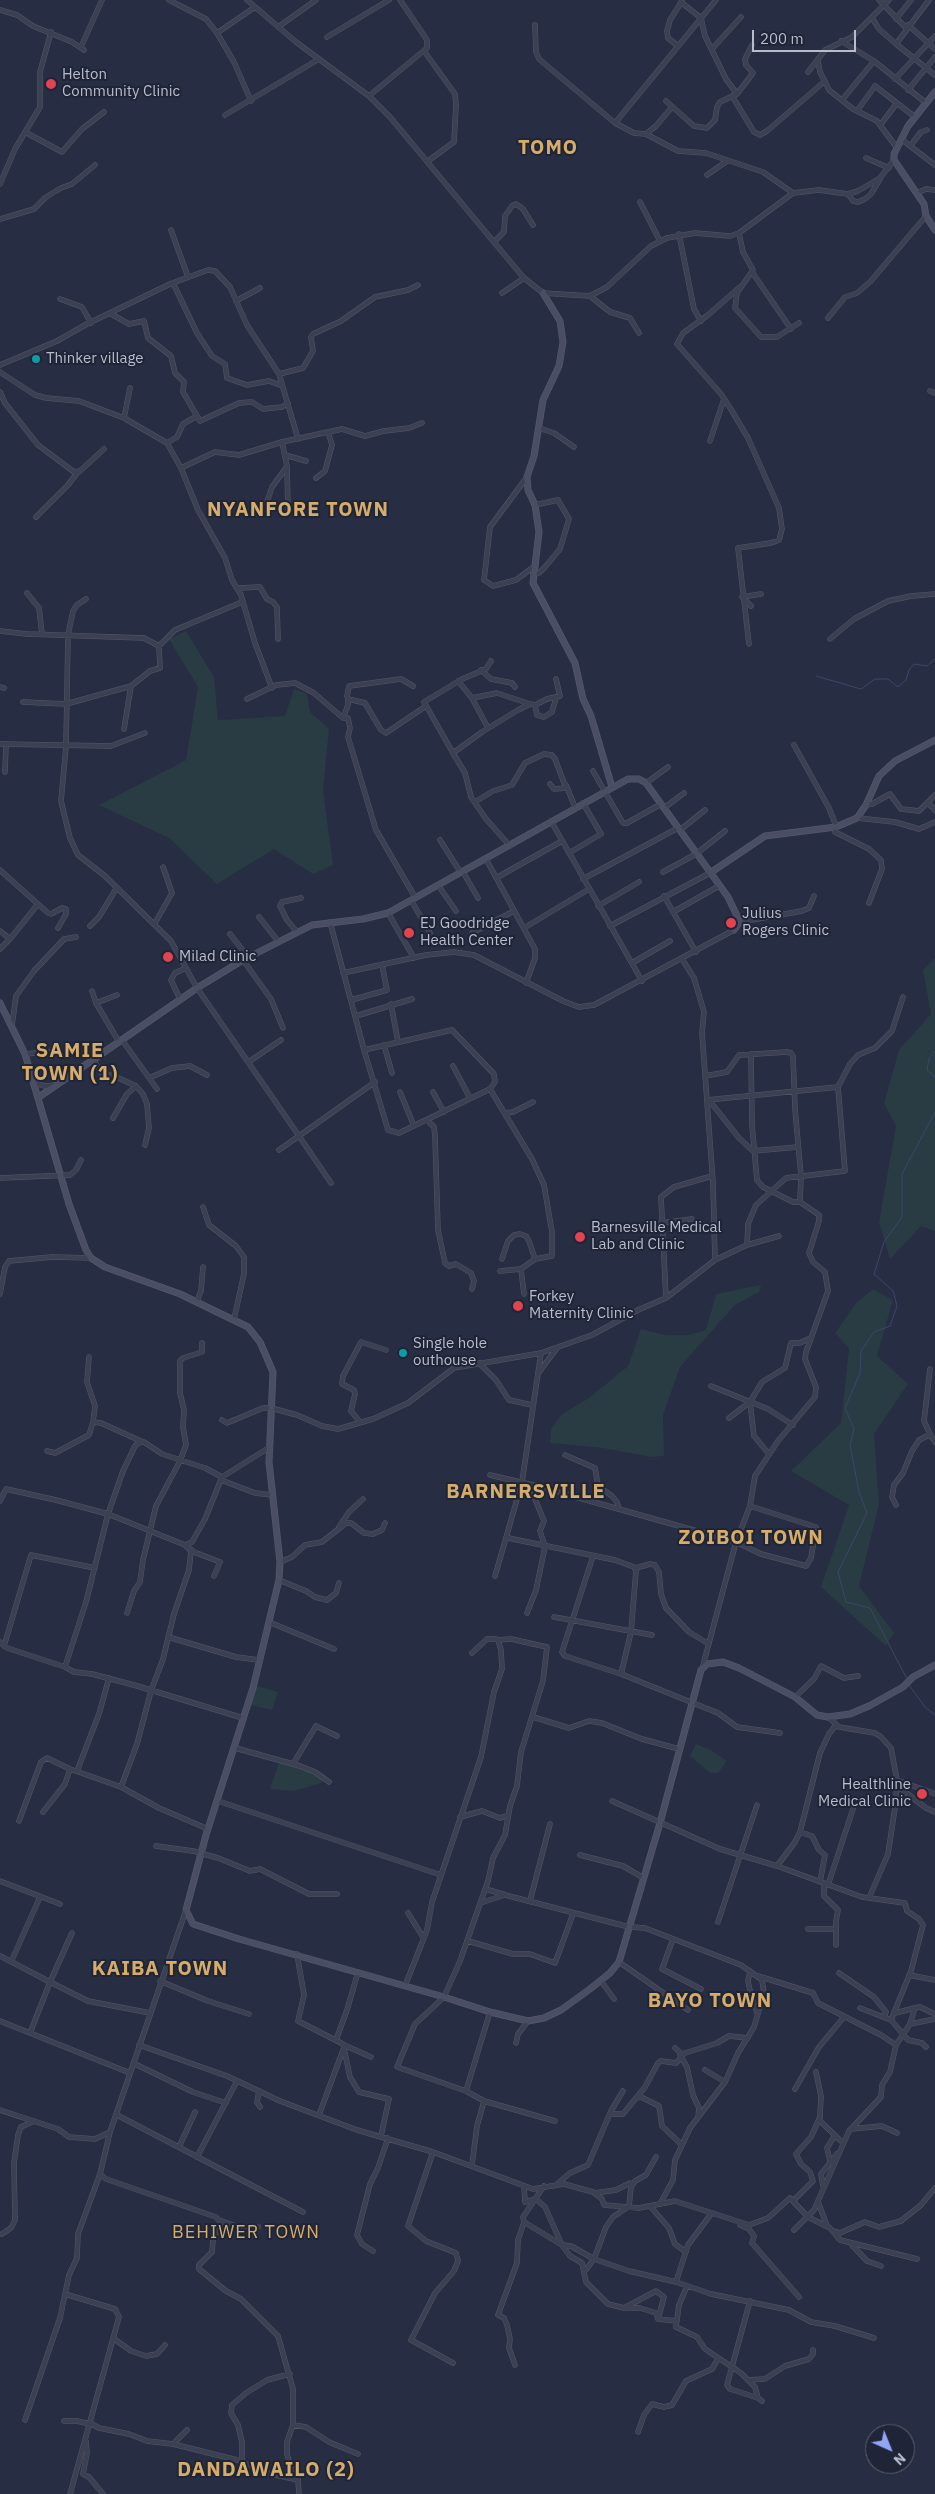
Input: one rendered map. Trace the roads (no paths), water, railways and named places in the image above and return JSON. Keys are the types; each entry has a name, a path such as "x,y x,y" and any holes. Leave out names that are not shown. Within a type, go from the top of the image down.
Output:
{"main road":[{"path":"935,92 900,139 894,160 924,204 926,216 935,230"},
{"path":"543,294 560,321 563,342 559,366 543,400 534,456 527,477 528,490 535,505 539,532 537,564 533,574 533,583 538,597 575,663 582,699 591,716 612,787"},
{"path":"710,873 765,836 805,833 836,827 857,818 866,805 874,782 885,770 901,757 935,740"},
{"path":"39,1097 180,999 278,941 312,925 363,919 388,913 510,846 604,791 634,778 646,783 719,886 740,922 734,930"},
{"path":"0,1003 25,1054 78,1230 91,1258 105,1267 196,1301 248,1327 267,1355 273,1372 270,1448 272,1495 280,1562 279,1580 260,1660 235,1748 208,1829 186,1910 193,1924 490,2012 528,2021 552,2015 602,1981 619,1962 642,1877 660,1823 692,1701 702,1670 707,1664 723,1662 768,1681 795,1697 817,1715 828,1717 850,1714 903,1687 913,1677 935,1665"}],"street":[{"path":"0,10 17,15 33,26 51,32 82,49 102,0"},
{"path":"169,0 206,18 234,62 251,101"},
{"path":"248,0 278,27 369,96 396,123 428,161 464,209 524,278 543,294 590,296 606,288 642,254 660,241 679,234 706,232 725,237 739,233 793,193 819,190 848,194 858,191 880,178"},
{"path":"278,27 316,0"},
{"path":"327,37 389,0"},
{"path":"369,96 424,51 428,44 400,0"},
{"path":"616,123 716,0"},
{"path":"879,0 896,19 935,49"},
{"path":"808,72 825,50 852,37 889,0"},
{"path":"896,19 911,0"},
{"path":"896,44 929,0 935,4"},
{"path":"678,46 668,38 666,31 682,1 702,18 705,36 726,79 754,132 760,135 768,131 825,81"},
{"path":"217,33 255,7"},
{"path":"712,49 740,17"},
{"path":"872,18 879,29 935,75"},
{"path":"535,25 536,52 539,58 616,123 634,133 646,134 678,151 706,153 763,172 793,193"},
{"path":"0,184 15,149 40,107 40,72 51,32"},
{"path":"895,79 935,36"},
{"path":"841,42 874,61 926,103"},
{"path":"666,101 694,126 704,129 714,120 720,102 735,95 753,73 746,65 745,59 752,45"},
{"path":"424,51 455,94 456,105 454,142 428,161"},
{"path":"908,90 935,57"},
{"path":"225,115 319,59"},
{"path":"818,60 829,90 857,111 872,117 881,124 897,148"},
{"path":"842,100 874,61"},
{"path":"857,111 875,86 915,117"},
{"path":"881,124 897,103"},
{"path":"646,134 672,107"},
{"path":"25,132 62,152 82,128 104,112"},
{"path":"911,145 921,132 928,130"},
{"path":"900,139 911,145 935,165"},
{"path":"866,158 889,168"},
{"path":"848,194 853,201 858,202 865,199 871,194 880,178 894,160"},
{"path":"707,175 723,162 728,161"},
{"path":"0,219 34,209 46,198 72,184 96,165"},
{"path":"917,193 926,189 935,190"},
{"path":"640,202 660,241"},
{"path":"494,242 504,232 505,216 512,206 516,204 523,209 533,225"},
{"path":"828,318 846,297 856,293 870,282 926,216"},
{"path":"171,230 188,277"},
{"path":"739,233 743,252 752,272 791,329"},
{"path":"679,234 694,309 701,321"},
{"path":"0,365 57,342 91,323 173,283 208,270 215,271 230,287 247,325 278,374 280,386 288,403 298,439"},
{"path":"749,644 742,597 738,548 776,542 781,534 782,522 770,485 763,475 748,438 724,399 677,344 683,333 701,321 740,286 752,272"},
{"path":"502,293 524,278"},
{"path":"173,283 197,333 212,356 225,364 227,378 247,385 269,381 280,386"},
{"path":"278,374 304,368 313,351 311,337 313,334 341,321 375,297 408,290 418,285"},
{"path":"740,286 735,299 735,308 756,335 764,338 777,337 799,323"},
{"path":"236,301 260,288"},
{"path":"590,296 610,312 630,318 639,333"},
{"path":"60,299 82,307 91,323"},
{"path":"110,314 129,324 144,321 148,338 171,356 176,373 184,382 183,392 200,420 239,403 252,402 262,409 282,407 288,403"},
{"path":"0,372 35,395 79,401 124,418 166,443 181,468 198,510 225,558 232,580 238,588 272,688"},
{"path":"124,418 130,388"},
{"path":"0,392 5,403 38,445 77,473"},
{"path":"710,441 724,399"},
{"path":"166,443 177,437 183,424 197,416"},
{"path":"181,468 215,452 239,455 282,442 342,429 365,436 384,430 409,428 422,423"},
{"path":"539,428 554,433 574,447"},
{"path":"316,478 325,471 332,445 328,432"},
{"path":"282,442 286,466 288,510"},
{"path":"36,517 68,485 77,473 104,449"},
{"path":"285,455 306,461"},
{"path":"263,503 267,502 272,487 286,466"},
{"path":"527,477 490,528 484,580 493,586 516,580 537,564"},
{"path":"533,574 545,567 560,549 569,519 558,500 535,505"},
{"path":"238,588 260,587 267,599 277,607 278,639"},
{"path":"27,593 39,608 42,634"},
{"path":"742,597 760,594"},
{"path":"830,639 854,619 888,601 935,594"},
{"path":"742,597 751,606"},
{"path":"86,599 76,605 68,635 66,747 61,801 70,838 78,855 105,876 155,923 171,941 197,988 250,1061 331,1183"},
{"path":"23,702 66,704 131,686 150,671 160,668 159,646 175,630 242,602"},
{"path":"0,631 144,638 159,646"},
{"path":"491,660 489,667 458,681 427,698 424,702 465,774 471,797 486,819 510,846"},
{"path":"481,670 491,679 512,683 516,687"},
{"path":"343,718 348,705 346,688 349,686 402,679 413,686"},
{"path":"453,753 488,728 532,705 547,699 556,698 561,694 556,679"},
{"path":"458,681 472,698 488,728"},
{"path":"247,699 285,683 299,684 314,692 343,718 348,718 350,723 348,737 376,830 430,933"},
{"path":"124,729 131,686"},
{"path":"472,698 497,693 532,705 537,715 544,717 552,712 556,698"},
{"path":"348,699 365,703 381,730 386,733 426,706"},
{"path":"0,744 49,744 66,747 111,746 145,733"},
{"path":"5,772 6,744"},
{"path":"794,745 829,808 836,827 835,832 869,848 881,860 882,869 869,903"},
{"path":"475,802 493,791 512,785 525,763 544,754 552,754 575,808"},
{"path":"646,783 668,766"},
{"path":"593,771 625,824 663,806 684,793"},
{"path":"550,784 554,790 566,786"},
{"path":"866,805 872,804 890,794 901,809 919,811 935,794"},
{"path":"569,853 601,834 583,803"},
{"path":"928,803 935,810"},
{"path":"583,880 679,829 705,810"},
{"path":"857,818 895,822 919,829 935,822"},
{"path":"551,821 642,981"},
{"path":"663,872 696,854 725,831"},
{"path":"440,840 478,898"},
{"path":"496,878 562,841"},
{"path":"486,859 535,949 535,958 526,983"},
{"path":"155,923 172,893 163,867"},
{"path":"0,870 51,914 62,908 66,909 66,914 58,928"},
{"path":"610,926 710,873"},
{"path":"598,906 639,882"},
{"path":"438,885 456,911"},
{"path":"673,912 719,886"},
{"path":"90,926 99,917 116,888"},
{"path":"524,928 589,889"},
{"path":"664,896 696,952"},
{"path":"740,922 802,911 809,908 814,896"},
{"path":"297,932 286,920 280,906 282,902 300,898"},
{"path":"0,950 38,904"},
{"path":"472,933 514,911"},
{"path":"388,913 414,958"},
{"path":"259,917 278,941"},
{"path":"330,922 364,1050 388,1130 399,1133 490,1088 495,1082 494,1074 452,1030 364,1050"},
{"path":"344,973 414,958 454,952 474,955 526,983 579,1007 594,1005 642,981 734,930"},
{"path":"0,931 10,939"},
{"path":"230,934 271,999 284,1028"},
{"path":"12,1025 16,996 34,971 64,939 76,937"},
{"path":"632,963 670,942"},
{"path":"682,959 694,978 704,1012 702,1033 708,1100 714,1260"},
{"path":"351,1000 387,990 382,965"},
{"path":"180,999 171,980 175,973 186,968"},
{"path":"92,991 96,1004 120,1041 157,1089"},
{"path":"96,1004 117,995"},
{"path":"747,1245 750,1216 756,1205 786,1178 843,1173 845,1171 838,1087 850,1064 858,1055 875,1048 892,1031 903,997"},
{"path":"356,1016 412,999"},
{"path":"391,1004 398,1042"},
{"path":"250,1061 281,1040"},
{"path":"384,1045 392,1072"},
{"path":"25,1054 57,1051"},
{"path":"705,1076 727,1072 738,1055 791,1053 793,1056 801,1176 800,1202"},
{"path":"702,1670 736,1542 750,1506 755,1476 769,1454 816,1397 817,1390 805,1359 810,1338 828,1291 828,1281 825,1272 813,1262 809,1253 819,1221 819,1215 800,1202 794,1202 762,1187 757,1180 753,1151 751,1054"},
{"path":"94,1060 102,1074 114,1076 136,1086 143,1094 147,1104 149,1128 145,1145"},
{"path":"149,1078 172,1068 190,1066 207,1075"},
{"path":"453,1066 470,1098"},
{"path":"278,1150 375,1082"},
{"path":"34,1083 45,1086 57,1085"},
{"path":"113,1118 127,1094 136,1086"},
{"path":"708,1100 838,1087"},
{"path":"490,1088 532,1159 544,1185 549,1210 553,1255 535,1259 521,1269 500,1271"},
{"path":"400,1092 414,1126"},
{"path":"433,1092 444,1112"},
{"path":"708,1100 739,1138 753,1151 798,1147"},
{"path":"505,1113 521,1109 533,1102"},
{"path":"427,1120 434,1127 438,1230 445,1263 449,1266 456,1264 471,1273 474,1281 472,1289"},
{"path":"0,1178 70,1175 76,1170 81,1160"},
{"path":"666,1298 660,1201 664,1193 674,1187 712,1176"},
{"path":"203,1207 209,1225 236,1246 244,1256 244,1274 234,1320"},
{"path":"661,1223 692,1219"},
{"path":"502,1259 508,1241 514,1235 520,1234 526,1236 529,1241 535,1259"},
{"path":"222,1420 227,1423 263,1408 271,1408 338,1429 373,1419 408,1403 454,1368 541,1353 596,1333 638,1310 666,1298 714,1260 747,1245 779,1236"},
{"path":"0,1294 5,1267 9,1261 52,1257 91,1258"},
{"path":"196,1301 201,1292 203,1267"},
{"path":"521,1269 524,1294"},
{"path":"729,1418 750,1402 762,1382 785,1368 791,1343 800,1343 810,1338"},
{"path":"360,1422 351,1411 355,1394 354,1390 342,1384 343,1376 361,1342 386,1350"},
{"path":"127,1613 134,1590 140,1582 143,1560 156,1506 180,1461 186,1441 183,1427 184,1410 180,1393 180,1361 183,1358 202,1352 202,1343"},
{"path":"538,1374 558,1347"},
{"path":"495,1576 508,1538 522,1482 528,1452 532,1405 541,1353"},
{"path":"47,1451 55,1453 89,1435 93,1422 94,1406 87,1382 89,1357"},
{"path":"479,1363 496,1380 510,1400 516,1404 532,1405"},
{"path":"930,1369 924,1421 935,1442"},
{"path":"711,1386 783,1417 793,1425"},
{"path":"750,1402 754,1436 769,1454"},
{"path":"93,1422 101,1423 144,1442 162,1454 205,1468 255,1493 272,1495"},
{"path":"896,1506 892,1497 894,1485 919,1440 931,1436"},
{"path":"65,1667 95,1568 108,1514 130,1456 138,1443 144,1442"},
{"path":"185,1544 192,1542 205,1520 222,1478 270,1448"},
{"path":"565,1455 595,1468 598,1486 617,1502 618,1509"},
{"path":"490,1475 522,1482 736,1542 762,1554 783,1558 803,1567 811,1558 816,1527 750,1506"},
{"path":"527,1612 536,1590 545,1547 540,1532 544,1521 535,1499 533,1485"},
{"path":"0,1501 6,1489 108,1514 150,1532 185,1544 194,1552 220,1562 214,1576"},
{"path":"338,1528 363,1499"},
{"path":"280,1562 292,1557 305,1545 322,1542 346,1522 351,1523 364,1533 373,1534 382,1530 385,1522"},
{"path":"508,1538 624,1562 636,1568 650,1564 655,1565 659,1572 661,1594 666,1608 689,1632 709,1644"},
{"path":"121,1787 137,1744 151,1691 191,1561 191,1551 185,1544"},
{"path":"95,1568 31,1556 2,1644 74,1672 109,1678 243,1718"},
{"path":"593,1556 563,1654 692,1701 718,1713 737,1727 746,1730 780,1733"},
{"path":"621,1674 631,1632 636,1568"},
{"path":"279,1580 306,1591 315,1598 327,1600 336,1593 339,1583"},
{"path":"554,1616 652,1635"},
{"path":"269,1622 334,1649"},
{"path":"168,1637 236,1657 260,1660"},
{"path":"472,1653 486,1639 493,1637 498,1640 511,1639 547,1646 542,1681 533,1717 521,1752 517,1786 507,1816 504,1835 493,1858 468,1941 444,1997 415,2024 397,2067 466,2091 484,2101 555,2121"},
{"path":"405,1986 423,1937 441,1875 481,1757 494,1692 502,1669 498,1640"},
{"path":"795,1697 814,1679 821,1666 825,1666 844,1678 858,1676"},
{"path":"77,1771 99,1714 109,1678"},
{"path":"533,1717 569,1728 589,1721 602,1723 642,1739 679,1749"},
{"path":"828,1717 836,1725 849,1730 874,1733 881,1737 891,1748 897,1780 896,1801 888,1854 869,1898"},
{"path":"777,1866 800,1832 820,1753 829,1734 836,1725"},
{"path":"293,1764 316,1726 337,1736"},
{"path":"235,1748 293,1764 315,1772 329,1782"},
{"path":"19,1820 44,1758 47,1758 70,1769 121,1787 159,1808 208,1829"},
{"path":"43,1812 65,1784 70,1769"},
{"path":"897,1780 935,1794"},
{"path":"897,1780 904,1792 926,1808 935,1812"},
{"path":"218,1801 441,1875"},
{"path":"612,1801 715,1847 869,1898 905,1903 907,1911 922,1922 922,1931 909,1975 891,2020"},
{"path":"718,1922 756,1805"},
{"path":"824,1883 854,1806"},
{"path":"460,1817 482,1811 500,1818 507,1816"},
{"path":"530,1902 550,1824"},
{"path":"800,1832 812,1836 819,1850 825,1855 824,1896 838,1910 836,1946"},
{"path":"156,1846 202,1853 250,1871 260,1869 309,1894 337,1894"},
{"path":"580,1855 623,1866 642,1877"},
{"path":"0,1881 60,1904"},
{"path":"485,1889 573,1914 629,1927 645,1928 757,1975 813,1993 818,2003 881,2035 896,2045"},
{"path":"480,1903 505,1895"},
{"path":"11,1962 40,1897"},
{"path":"25,2420 60,2318 65,2294 77,2258 78,2234 100,2174 110,2132 160,1981 186,1910"},
{"path":"408,1913 423,1937"},
{"path":"468,1941 513,1954 530,1954 555,1963 573,1914"},
{"path":"808,1929 836,1929"},
{"path":"30,2033 72,1933"},
{"path":"673,1939 662,1968 701,1989"},
{"path":"297,1954 304,1995 298,2021 336,2040 344,2047 371,2057"},
{"path":"0,1956 88,2001 150,2013"},
{"path":"619,1962 688,2010"},
{"path":"750,1971 748,1981 757,2012"},
{"path":"336,2040 358,1972"},
{"path":"839,1973 874,1997 886,2012 884,2017"},
{"path":"660,2204 673,2180 675,2160 690,2128 698,2120 725,2082 741,2048 754,2027 764,1993 764,1985 757,1975"},
{"path":"909,1975 935,1980"},
{"path":"160,1981 208,2001 249,2014"},
{"path":"602,1981 614,1999"},
{"path":"742,2001 751,1990"},
{"path":"895,2013 920,2007 935,2014"},
{"path":"860,2008 891,2020 908,2040 922,2043 926,2046"},
{"path":"794,2230 808,2217 818,2202 823,2187 851,2129 879,2101 882,2085 890,2072 896,2045 910,2024 914,2008"},
{"path":"466,2091 490,2012"},
{"path":"795,2090 819,2047 844,2017"},
{"path":"910,2024 935,2019"},
{"path":"516,2043 518,2034 528,2021"},
{"path":"0,2022 130,2073"},
{"path":"680,2055 703,2048 729,2036 748,2038"},
{"path":"737,2037 741,2048"},
{"path":"139,2045 227,2076 280,2101 356,2130 433,2152 533,2189 564,2184 595,2193 616,2190 630,2183 633,2184 646,2175 656,2157"},
{"path":"319,2115 344,2047"},
{"path":"344,2047 350,2077 359,2092 390,2101 382,2136"},
{"path":"674,2048 688,2067 693,2095 699,2108 698,2120"},
{"path":"673,2063 676,2063 680,2055"},
{"path":"610,2114 623,2114 645,2086 661,2061 688,2067"},
{"path":"134,2064 193,2092 226,2104"},
{"path":"705,2070 725,2082"},
{"path":"793,2201 813,2181 810,2172 801,2164 796,2154 811,2137 819,2120 821,2096 816,2072"},
{"path":"197,2157 237,2081"},
{"path":"260,2091 257,2102 260,2107"},
{"path":"557,2184 570,2173 588,2166 622,2091"},
{"path":"635,2098 641,2097 658,2106 662,2126 682,2145"},
{"path":"472,2165 477,2126 484,2101"},
{"path":"0,2110 58,2129 69,2137 95,2139 110,2132"},
{"path":"179,2146 195,2112"},
{"path":"117,2115 303,2212"},
{"path":"819,2120 843,2143"},
{"path":"2,2234 11,2228 15,2220 14,2164 18,2135 21,2127 34,2121"},
{"path":"851,2129 882,2126 897,2133"},
{"path":"830,2161 827,2148 835,2135"},
{"path":"373,2251 362,2244 357,2235 370,2184 378,2168 388,2138"},
{"path":"823,2187 821,2174 841,2149"},
{"path":"433,2152 408,2226 426,2240 456,2253 458,2261 454,2271 435,2294 411,2340 453,2363"},
{"path":"100,2174 106,2179 203,2211 218,2220 236,2226 258,2227"},
{"path":"629,2206 633,2184"},
{"path":"524,2186 525,2202 536,2199"},
{"path":"515,2365 509,2348 510,2339 507,2325 504,2318 498,2315 517,2263 518,2240 524,2222 523,2217 544,2186"},
{"path":"833,2231 840,2233 865,2222 879,2227 901,2221 921,2205 935,2188"},
{"path":"595,2193 602,2199 604,2205 639,2208 675,2201 748,2225 768,2218 788,2198 808,2217 827,2226 840,2240 917,2259"},
{"path":"536,2199 545,2207 562,2245 570,2256 582,2263 586,2282 608,2304 624,2308 640,2308 656,2313 658,2319"},
{"path":"818,2202 827,2226"},
{"path":"649,2205 669,2228 675,2244 686,2252"},
{"path":"584,2272 594,2259 610,2222 618,2212 629,2206"},
{"path":"676,2282 688,2245 711,2214"},
{"path":"218,2220 221,2223 213,2240 212,2252 199,2265 199,2269 226,2291 242,2299 278,2336 293,2389 293,2425 287,2442 287,2454 290,2468 298,2480 299,2494"},
{"path":"524,2222 562,2245 571,2246 594,2259 629,2271 676,2282 711,2294 789,2310 811,2322 835,2326 874,2338"},
{"path":"735,2222 749,2229 754,2236 752,2243 799,2297"},
{"path":"851,2244 867,2261 881,2266"},
{"path":"686,2286 676,2327 697,2337 705,2349 718,2359 732,2366 755,2387 760,2400 730,2389 728,2380 732,2366 750,2301"},
{"path":"624,2308 656,2291 664,2297 658,2319"},
{"path":"65,2294 115,2309 119,2317 104,2364 105,2372 70,2494"},
{"path":"658,2319 677,2321"},
{"path":"113,2338 131,2351 146,2356 157,2354 164,2345"},
{"path":"748,2380 765,2379 785,2366 809,2359 814,2354 813,2350"},
{"path":"638,2432 644,2415 652,2404 664,2407 672,2405 686,2381 712,2369 718,2359"},
{"path":"242,2462 242,2442 238,2424 231,2412 232,2405 246,2392 267,2380 290,2374"},
{"path":"64,2421 77,2421 129,2434 148,2441 172,2444 242,2462 267,2473 298,2480"},
{"path":"293,2425 306,2427 328,2442 358,2454"},
{"path":"172,2444 188,2430"},
{"path":"86,2437 87,2453 83,2474 89,2477 89,2480 103,2494"}],"waterway":[{"path":"816,676 861,689 875,679 888,679 898,687 906,680 909,670 914,664 927,666 935,659"},
{"path":"935,1051 929,1058 927,1070 935,1077"},
{"path":"907,1679 870,1608 846,1602 838,1572 867,1513 859,1492 850,1445 854,1429 845,1408 860,1373 861,1351 874,1332 890,1326 897,1306 893,1291 874,1274 884,1242 902,1217 902,1174 935,1112"},
{"path":"909,1685 925,1707 935,1715"}],"place":[{"name":"Helton Community Clinic","path":"51,84"},
{"name":"Thinker village","path":"36,359"},
{"name":"Julius Rogers Clinic","path":"731,923"},
{"name":"EJ Goodridge Health Center","path":"409,933"},
{"name":"Milad Clinic","path":"168,957"},
{"name":"Barnesville Medical Lab and Clinic","path":"580,1237"},
{"name":"Forkey Maternity Clinic","path":"518,1306"},
{"name":"Single hole outhouse","path":"403,1353"},
{"name":"Healthline Medical Clinic","path":"922,1794"}],"district":[{"name":"TOMO","path":"548,148"},
{"name":"NYANFORE TOWN","path":"298,510"},
{"name":"SAMIE TOWN (1)","path":"70,1062"},
{"name":"BARNERSVILLE","path":"526,1492"},
{"name":"ZOIBOI TOWN","path":"751,1538"},
{"name":"KAIBA TOWN","path":"160,1969"},
{"name":"BAYO TOWN","path":"710,2001"},
{"name":"BEHIWER TOWN","path":"246,2233"},
{"name":"DANDAWAILO (2)","path":"266,2470"}]}
